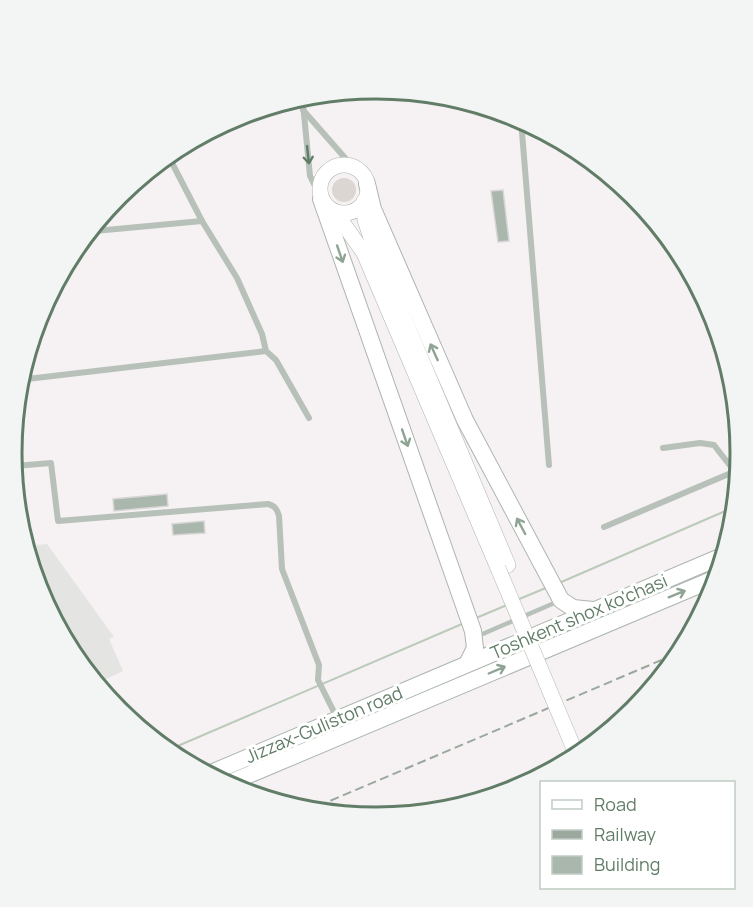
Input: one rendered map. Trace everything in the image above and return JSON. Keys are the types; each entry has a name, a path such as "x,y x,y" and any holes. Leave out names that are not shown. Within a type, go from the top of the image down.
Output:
{"highway":[{"path":"367,184 373,209 465,420 549,578 560,597 578,609 594,610"},
{"path":"321,199 474,634 474,652 468,664"},
{"name":"Toshkent shox ko'chasi","path":"432,688 468,664 714,560"},
{"name":"Toshkent shox ko'chasi","path":"432,688 707,582"},
{"name":"Jizzax-Guliston road","path":"218,770 337,720 432,688"},
{"name":"Jizzax-Guliston road","path":"237,779 432,688"}],"main road":[{"path":"335,212 354,211 364,201 367,184 363,175 353,167 339,165 327,172 320,184 321,199 335,212 364,253 582,741"},
{"path":"364,201 366,226 374,247 574,748"}],"street":[{"path":"303,107 353,167"},
{"path":"303,107 310,176 321,199"},
{"path":"522,131 549,465"},
{"path":"173,164 202,221 237,278 262,334 266,351 276,360 309,418"},
{"path":"102,230 202,221"},
{"path":"30,379 266,351"},
{"path":"663,448 700,443 714,445 730,464"},
{"path":"23,465 51,463 58,520 273,505 279,516 282,569 319,665 318,680 337,720"},
{"path":"603,527 730,474"}],"lane":[{"path":"474,634 560,597"}],"shaded area":[{"path":"344,178 353,181 356,190 353,199 344,202 335,199 332,190 335,181"},
{"path":"47,544 114,637 109,639 123,671 104,680 82,650 49,589 35,545"}],"building":[{"path":"503,190 509,241 498,242 491,191"},
{"path":"167,494 168,506 114,511 113,499"},
{"path":"204,521 205,533 173,535 172,524"}],"waterway":[{"path":"559,583 726,511"},
{"path":"517,600 548,587"},
{"path":"476,618 507,605"},
{"path":"177,746 462,624"}],"railway":[{"path":"324,803 665,659"}]}
